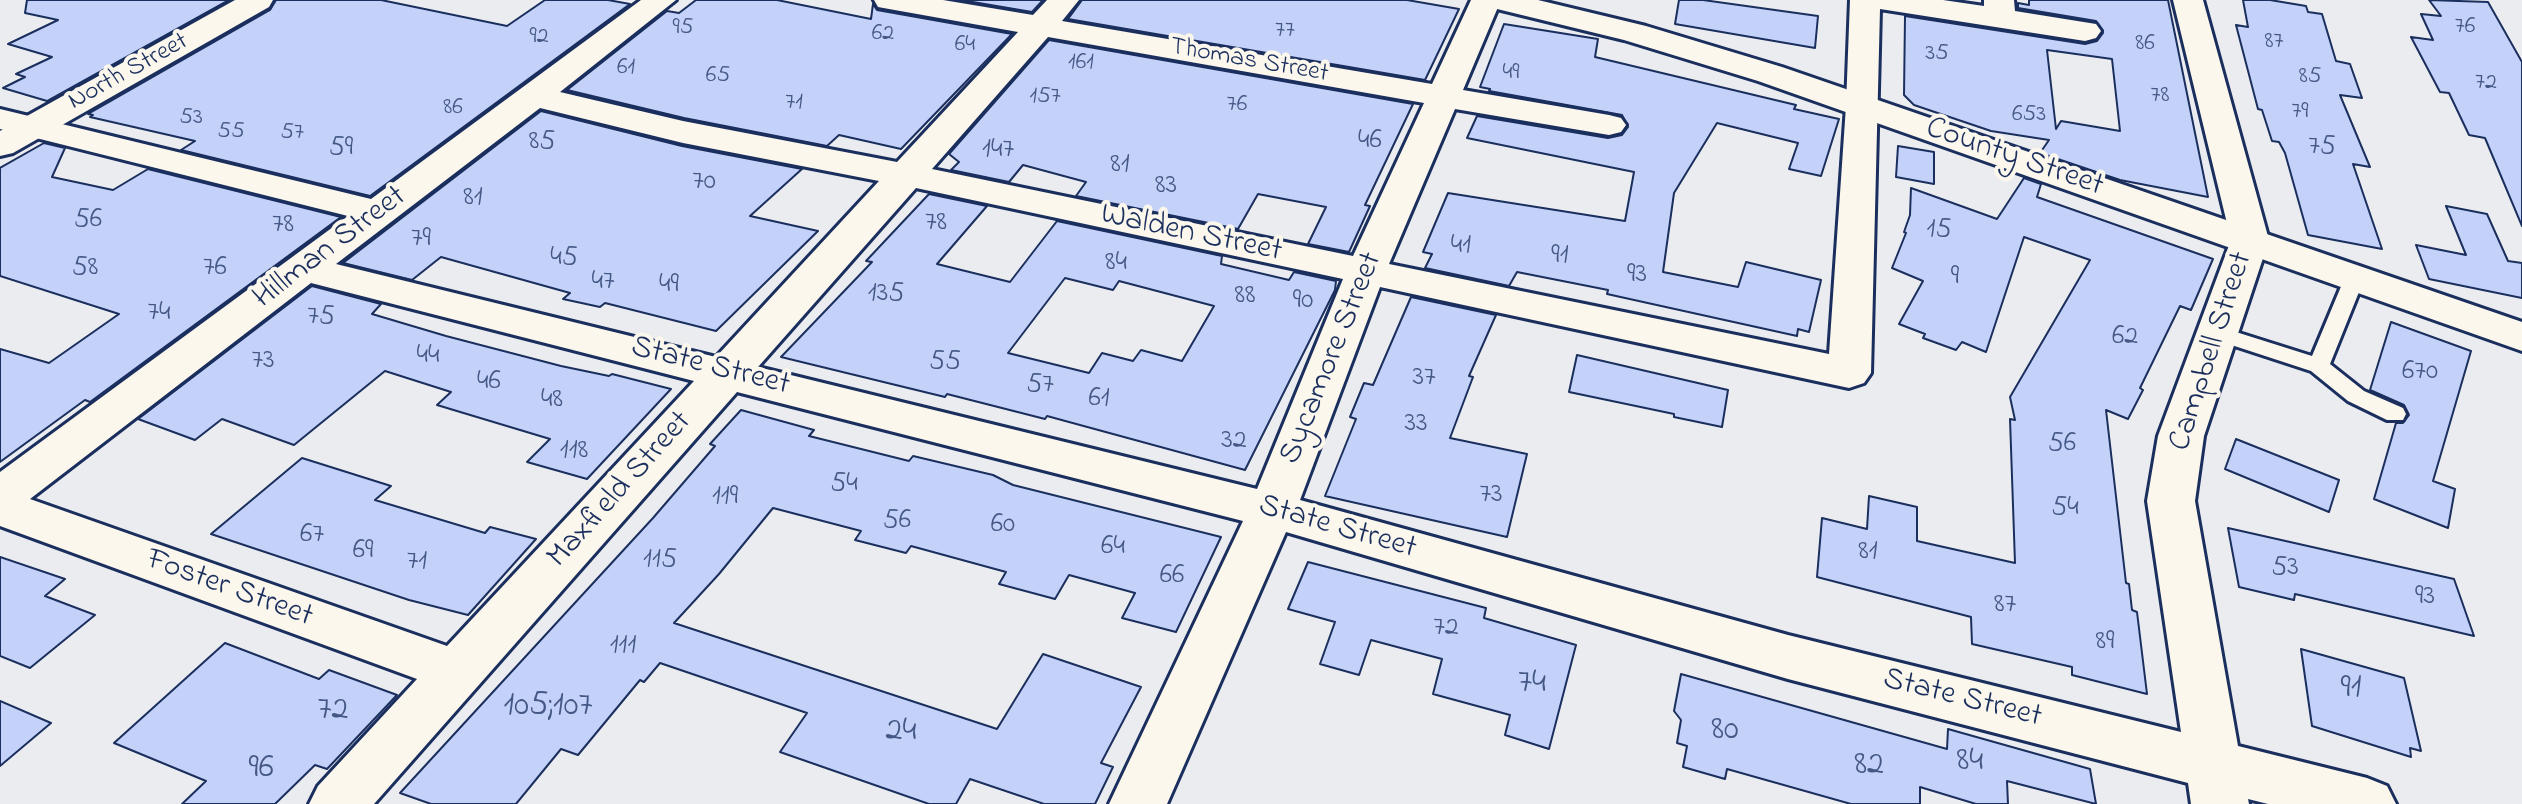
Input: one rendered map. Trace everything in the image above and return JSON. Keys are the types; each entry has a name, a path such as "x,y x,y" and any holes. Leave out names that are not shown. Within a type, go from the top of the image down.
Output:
{"street":[{"name":"North Street","path":"0,145 16,123 258,0"},
{"name":"Hillman Street","path":"0,497 661,0"},
{"name":"Thomas Street","path":"889,0 1053,13 1446,95 1609,125"},
{"name":"Sycamore Street","path":"1138,804 1272,510 1366,272 1486,0"},
{"name":"County Street","path":"1500,0 1679,46 1863,106 2522,337"},
{"path":"1863,106 1865,0"},
{"path":"1882,0 1999,9 2085,31"},
{"name":"Campbell Street","path":"2188,0 2250,240 2181,436 2171,501 2216,783"},
{"name":"Maxfield Street","path":"338,804 1053,13"},
{"name":"Walden Street","path":"534,96 683,132 907,175 1849,373 1863,106"},
{"path":"16,123 379,212"},
{"name":"State Street","path":"304,269 728,372 1272,510 2216,783 2367,804"},
{"name":"Foster Street","path":"0,507 458,672"}],"lane":[{"path":"2319,366 2355,277"},
{"path":"2217,333 2319,366 2356,396 2395,414"}],"building":[{"path":"27,0 229,0 47,101 3,88 25,77 16,74 52,57 8,44 58,20 25,13"},
{"path":"276,0 381,0 507,26 545,0 608,0 630,4 370,196 181,150 195,141 90,117 93,115 88,114 270,10"},
{"path":"696,0 777,0 871,19 873,4 877,10 1012,34 901,149 839,135 827,146 684,118 567,90 667,11 679,13"},
{"path":"961,0 1043,0 1032,12"},
{"path":"1082,0 1407,0 1459,9 1425,80 1068,19"},
{"path":"1679,0 1703,0 1818,16 1815,48 1675,24"},
{"path":"2029,0 2168,0 2208,197 2120,180 2040,153 2049,140 1991,131 1914,105 1904,95 1905,16 2085,44 2097,41 2103,33 2096,21 2018,8 2018,3 2029,5","holes":["2047,50 2112,59 2120,131 2061,121 2056,129"]},
{"path":"2243,0 2270,0 2306,6 2308,12 2322,14 2336,61 2350,64 2362,98 2340,95 2370,167 2353,164 2382,249 2308,235 2285,153 2279,142 2272,141 2262,110 2258,109 2236,25 2248,27"},
{"path":"2429,0 2488,2 2522,62 2522,226 2485,138 2469,135 2449,93 2440,92 2411,37 2433,40 2421,14 2441,16"},
{"path":"1504,24 1598,39 1595,57 1796,105 1794,109 1839,119 1821,176 1789,169 1798,143 1717,123 1674,193 1663,272 1738,287 1746,262 1821,280 1809,332 1798,329 1797,336 1607,294 1608,290 1517,272 1509,286 1425,268 1432,254 1423,252 1448,193 1625,221 1634,172 1467,138 1477,116 1608,138 1622,135 1628,127 1622,115 1480,87"},
{"path":"1049,40 1413,104 1365,205 1370,206 1349,252 1308,244 1326,207 1258,194 1238,229 1076,196 1086,182 1023,165 1009,182 951,170 959,162 949,154"},
{"path":"541,111 682,146 802,169 750,216 818,231 716,331 605,303 600,307 563,299 570,293 441,257 412,280 343,263"},
{"path":"44,143 65,148 52,177 113,190 148,169 341,217 90,402 85,400 0,462 0,349 49,363 119,314 0,276 0,168"},
{"path":"1898,146 1934,152 1934,184 1896,177"},
{"path":"2024,178 2041,184 2037,197 2213,259 2191,310 2180,306 2128,419 2106,410 2126,583 2129,584 2132,610 2137,612 2147,694 2072,675 2072,667 1972,644 1971,617 1817,577 1822,518 1867,529 1869,496 1917,507 1917,541 2015,563 2010,419 2015,420 2010,397 2090,260 2024,237 1986,352 1962,342 1956,350 1923,338 1925,334 1899,324 1923,281 1892,268 1906,233 1911,188 1997,219"},
{"path":"929,194 987,206 937,264 1010,282 1057,221 1222,256 1221,264 1289,280 1294,272 1336,281 1335,290 1245,470 1047,416 1045,419 947,394 945,397 781,357 872,262 866,261","holes":["1065,278 1113,290 1119,281 1214,306 1182,361 1141,350 1133,361 1102,353 1089,373 1008,353"]},
{"path":"2446,206 2487,214 2508,261 2522,263 2522,298 2429,279 2416,245 2466,255"},
{"path":"312,286 381,304 372,314 446,336 561,366 609,376 612,374 671,389 587,479 527,462 550,439 437,405 451,392 385,371 294,445 222,419 195,440 138,419"},
{"path":"1411,297 1496,315 1469,376 1473,377 1450,438 1527,454 1507,537 1325,496 1356,419 1350,417 1364,383 1373,385"},
{"path":"2391,322 2471,351 2433,481 2455,489 2448,528 2374,499 2396,423 2403,423 2409,415 2404,405 2370,390"},
{"path":"1577,355 1728,390 1722,427 1569,392"},
{"path":"741,410 814,430 809,436 909,461 913,456 993,475 1013,485 1221,537 1176,632 1122,618 1135,593 1069,575 1055,599 999,584 1006,572 911,546 906,553 855,540 861,531 773,508 674,623 997,729 1043,654 1141,687 1101,763 1113,767 1095,804 1044,804 970,779 956,804 929,804 780,752 807,713 660,663 644,682 640,680 578,755 561,749 516,804 431,804 400,793 653,518 715,446 710,444"},
{"path":"2236,439 2339,480 2329,512 2225,469"},
{"path":"302,458 391,486 375,500 485,533 490,527 536,539 468,615 409,600 211,534"},
{"path":"2228,528 2454,579 2474,636 2295,594 2294,600 2239,587"},
{"path":"0,557 65,579 45,596 95,615 30,668 0,656"},
{"path":"1308,562 1486,608 1484,618 1576,645 1549,749 1505,735 1510,715 1433,694 1442,659 1371,640 1359,675 1320,664 1335,622 1288,609"},
{"path":"225,643 319,679 329,670 397,695 327,769 315,765 275,804 182,804 206,781 114,743"},
{"path":"2301,649 2404,678 2421,751 2410,748 2411,757 2312,726"},
{"path":"1681,674 1947,749 1948,729 2090,769 2096,804 2007,781 2008,804 1976,804 1920,787 1920,804 1851,804 1727,769 1725,779 1683,767 1687,746 1677,743 1681,720 1674,711"},
{"path":"0,701 51,723 0,766"}]}
